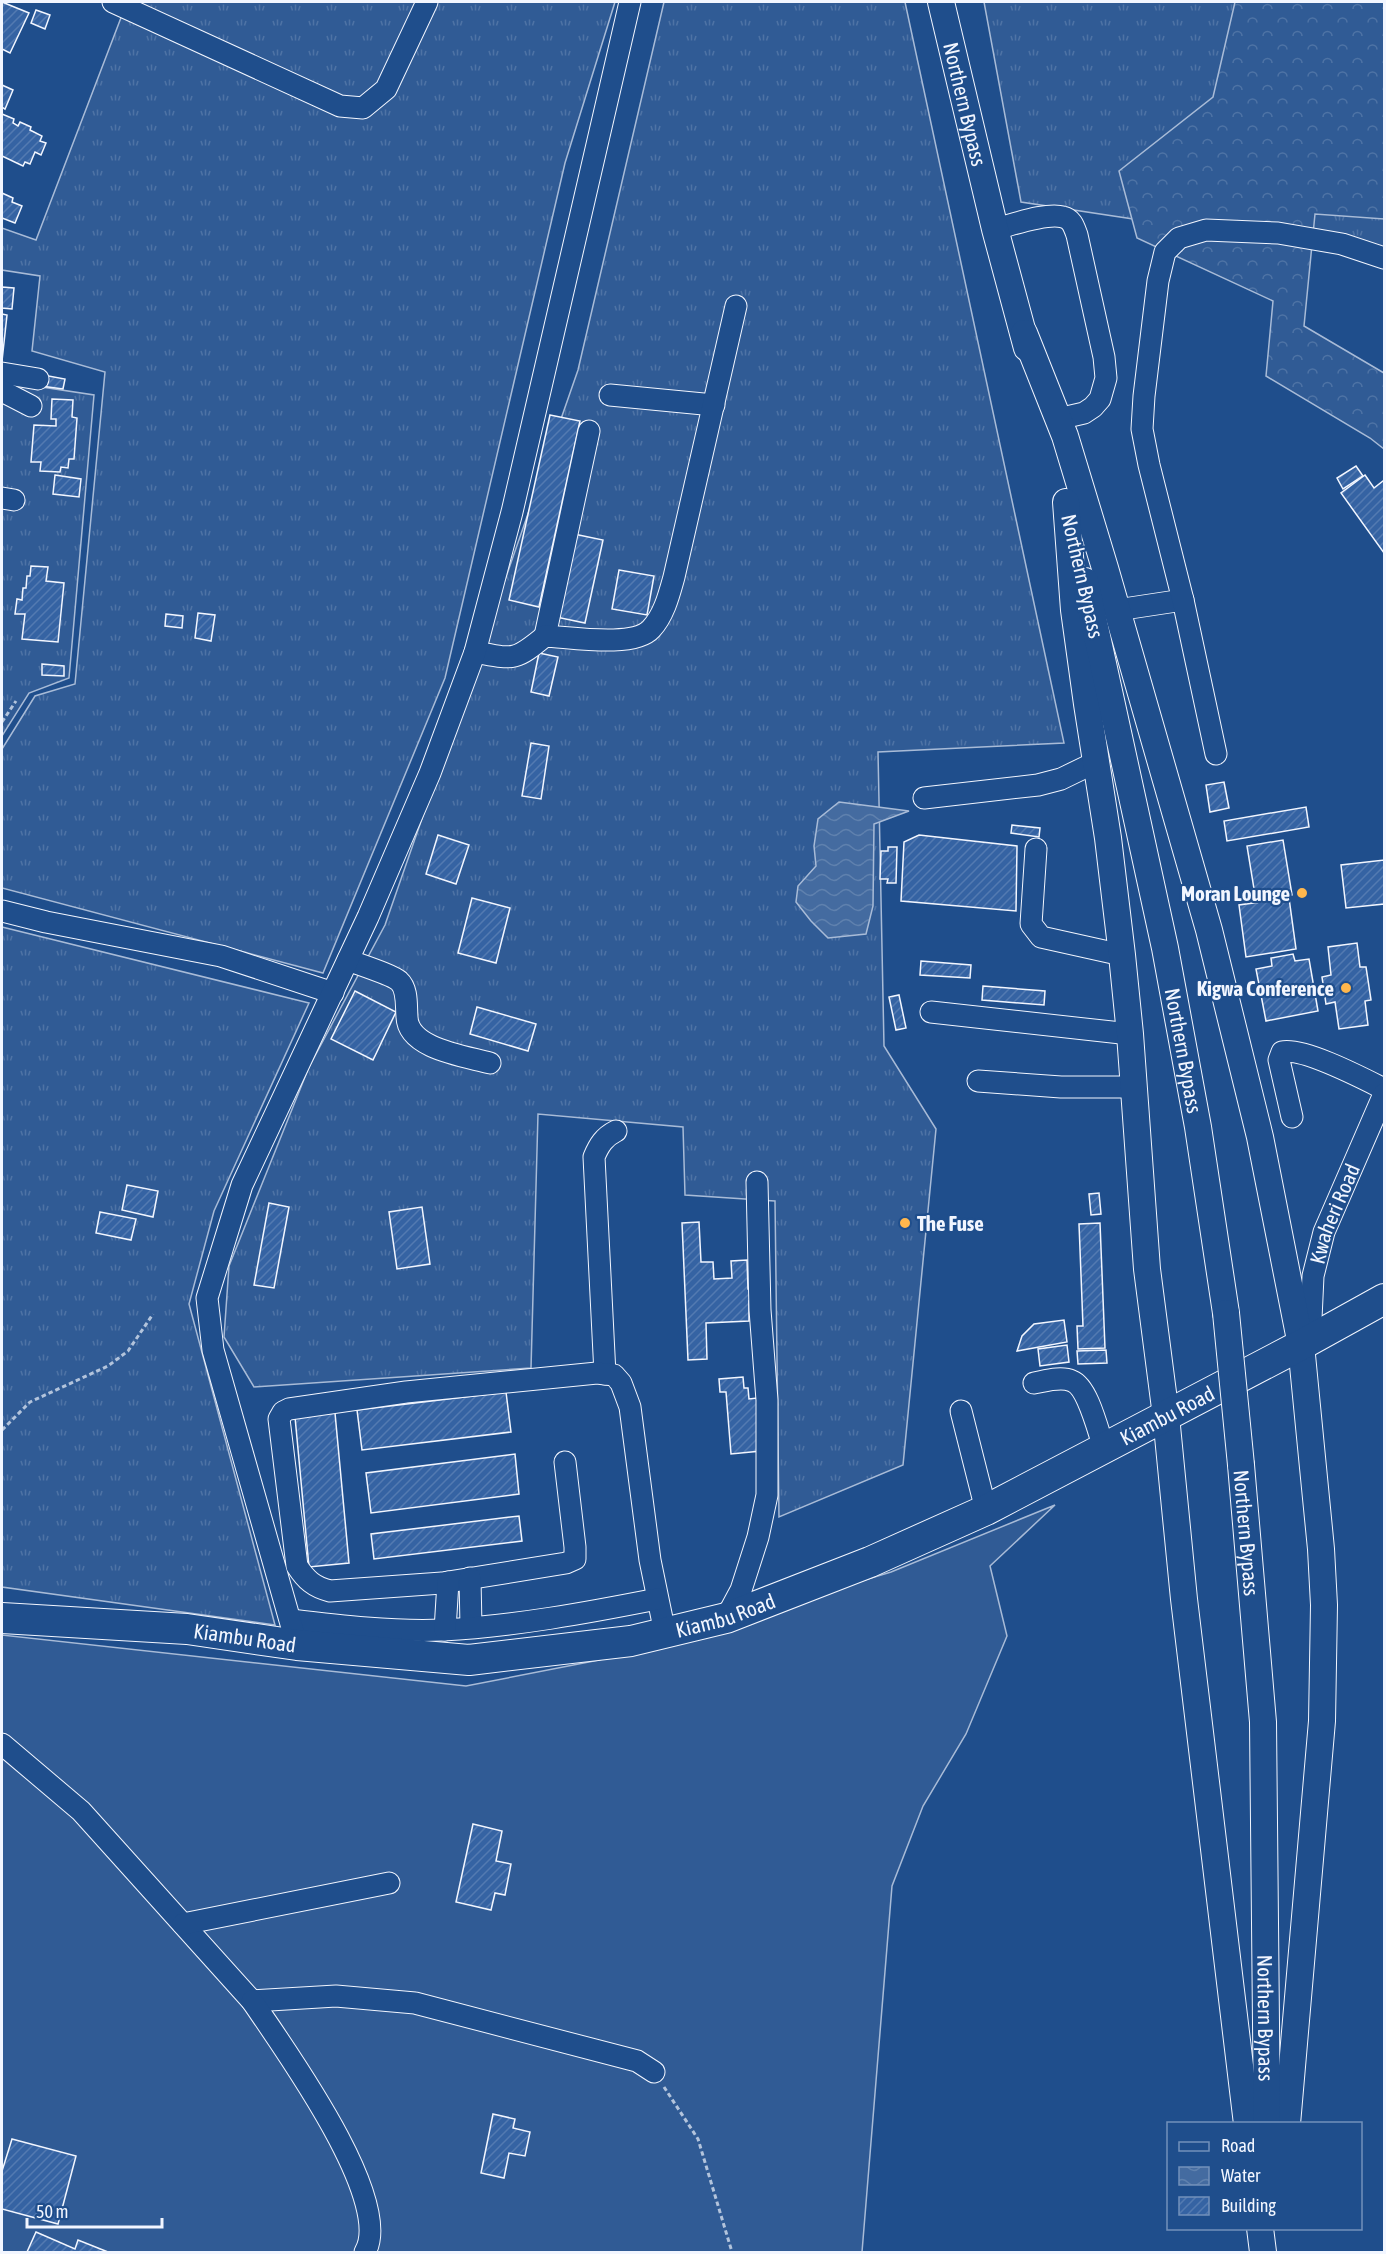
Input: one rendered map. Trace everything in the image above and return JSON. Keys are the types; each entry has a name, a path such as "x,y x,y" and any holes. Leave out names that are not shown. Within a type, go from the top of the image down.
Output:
{"highway":[{"name":"Kiambu Road","path":"2,1618 294,1633 469,1660 631,1641 726,1618 870,1562 986,1509 1384,1299"}],"main road":[{"name":"Northern Bypass","path":"941,2 995,229 1090,601 1165,948 1198,1127 1226,1313 1263,1722 1267,2122"},
{"path":"1023,333 1058,419 1117,610 1209,930 1260,1137 1305,1342 1321,1549 1322,1721 1287,2122"},
{"path":"1066,502 1074,610 1108,838 1122,955 1147,1269 1247,2122"},
{"path":"1260,2230 1264,2253"},
{"path":"1264,2253 1267,2230"}],"street":[{"path":"113,2 340,106 363,108 386,89 427,2"},
{"path":"630,2 512,512 475,652 430,773 333,993 242,1185 207,1298 213,1350 294,1633 445,1630 561,1617 657,1599"},
{"path":"995,229 1051,216 1064,217 1072,223 1104,357 1106,378 1100,399 1093,407 1084,413 1058,419"},
{"path":"1216,754 1183,600 1142,429 1156,293 1165,252 1179,238 1206,230 1278,233 1342,244 1384,258"},
{"path":"545,636 638,638 651,630 665,608 674,578 736,306"},
{"path":"2,373 38,379"},
{"path":"2,391 32,406"},
{"path":"609,395 714,405"},
{"path":"475,652 515,658 525,653 545,636 590,431"},
{"path":"1117,610 1183,600"},
{"path":"924,798 1038,785 1061,779 1096,762"},
{"path":"1036,849 1031,924 1035,932 1041,937 1122,955"},
{"path":"2,911 46,922 221,956 333,993"},
{"path":"348,960 399,980 404,989 407,1026 430,1046 490,1063"},
{"path":"931,1012 1130,1034"},
{"path":"1292,1117 1279,1060 1282,1052 1293,1051 1343,1068 1384,1089"},
{"path":"978,1081 1061,1087 1134,1087"},
{"name":"Kwaheri Road","path":"1305,1342 1313,1276 1324,1232 1384,1094"},
{"path":"605,1374 594,1157 607,1136 616,1131"},
{"path":"726,1618 741,1590 758,1537 767,1495 766,1400 760,1310 757,1182"},
{"path":"565,1462 575,1559 566,1563 448,1582 330,1591 306,1580 297,1566 279,1419 283,1412 406,1392 614,1375 621,1383 630,1407 650,1560 665,1633"},
{"path":"1034,1383 1071,1380 1083,1388 1104,1448"},
{"path":"961,1411 986,1509"},
{"path":"470,1578 471,1627"},
{"path":"445,1630 448,1582"},
{"path":"2,1744 81,1811 252,2001 329,2118 350,2161 363,2193 371,2225 371,2243 365,2253"},
{"path":"183,1924 389,1883"},
{"path":"252,2001 336,1996 415,2003 637,2061 654,2072"}],"path":[{"path":"2,722 16,701"},
{"path":"2,1430 30,1402 108,1366 128,1351 153,1314"},
{"path":"654,2072 698,2139 732,2253"}],"green space":[{"path":"127,2 615,2 565,163 445,678 323,973 2,888 2,749 35,696 75,684 105,372 32,351 40,276 2,270 2,228 36,240"},
{"path":"664,2 905,2 1064,743 878,752 884,1046 936,1129 903,1465 779,1517 775,1201 685,1195 683,1127 538,1114 531,1368 254,1387 224,1337 229,1266 309,1067 385,925 578,370"},
{"path":"984,2 1384,2 1384,257 1021,202"},
{"path":"1235,2 1384,2 1384,219 1315,214 1304,326 1384,373 1384,449 1370,438 1266,376 1273,301 1137,238 1119,171 1213,97"},
{"path":"2,381 94,395 69,678 29,693 2,736"},
{"path":"2,927 309,1003 214,1211 189,1304 275,1625 2,1587"}],"shaded area":[{"path":"1055,1505 990,1566 1007,1636 966,1734 923,1806 892,1886 862,2252 2,2252 2,1635 466,1686 599,1660 891,1572"}],"water":[{"path":"839,802 909,811 874,824 873,906 866,934 828,938 796,902 798,886 816,866 814,846 818,819"}],"building":[{"path":"2,2 29,13 10,53 2,49"},
{"path":"36,10 50,15 45,29 31,23"},
{"path":"2,85 13,90 5,109 2,107"},
{"path":"2,114 14,119 13,123 18,126 20,122 31,127 30,130 42,136 40,141 46,143 41,155 35,152 30,164 25,162 23,166 2,156"},
{"path":"2,193 13,198 12,202 22,206 15,223 2,218"},
{"path":"2,287 14,288 12,309 2,308"},
{"path":"2,314 7,315 2,361"},
{"path":"43,375 65,379 63,389 41,386"},
{"path":"52,399 73,400 72,417 77,418 74,459 69,459 68,468 61,467 60,472 40,471 41,462 31,462 34,425 56,426 56,419 51,419"},
{"path":"550,415 580,421 539,607 509,600"},
{"path":"1356,466 1363,476 1343,489 1337,478"},
{"path":"55,475 81,479 79,497 53,494"},
{"path":"1365,475 1374,488 1384,482 1384,553 1341,493"},
{"path":"574,534 603,540 585,623 556,617"},
{"path":"31,566 48,567 46,581 64,583 58,642 22,639 25,614 15,614 17,599 22,600 23,588 26,588"},
{"path":"619,570 654,576 647,615 612,609"},
{"path":"198,613 215,615 211,641 195,638"},
{"path":"166,614 183,616 182,628 165,626"},
{"path":"539,653 558,657 549,696 531,692"},
{"path":"42,664 64,666 64,676 42,675"},
{"path":"531,743 549,746 541,799 522,796"},
{"path":"1224,782 1229,808 1210,812 1206,785"},
{"path":"1306,807 1309,827 1227,841 1224,821"},
{"path":"1012,825 1040,828 1039,837 1011,833"},
{"path":"438,835 469,845 456,884 426,874"},
{"path":"919,835 1017,846 1016,911 901,901 904,842"},
{"path":"1283,840 1292,895 1256,901 1247,846"},
{"path":"888,847 897,847 896,883 887,883 888,879 880,879 881,851 888,851"},
{"path":"1384,860 1384,904 1346,908 1341,865"},
{"path":"472,898 510,908 496,963 458,953"},
{"path":"1289,898 1296,949 1246,957 1239,905"},
{"name":"Kigwa Conference","path":"1357,943 1360,967 1366,967 1371,1000 1365,1001 1368,1025 1339,1029 1335,1002 1326,1004 1322,977 1331,975 1328,947"},
{"path":"1293,954 1295,961 1309,959 1318,1011 1266,1021 1256,969 1272,966 1271,958"},
{"path":"921,961 971,965 970,978 920,975"},
{"path":"983,986 1045,991 1044,1005 982,1000"},
{"path":"355,991 396,1012 373,1060 331,1039"},
{"path":"899,995 906,1028 896,1030 889,997"},
{"path":"477,1007 536,1024 528,1051 470,1034"},
{"path":"127,1185 158,1191 153,1217 122,1210"},
{"path":"1099,1193 1101,1214 1091,1215 1089,1194"},
{"path":"269,1203 289,1207 274,1288 254,1285"},
{"path":"422,1207 430,1264 397,1269 389,1212"},
{"path":"100,1212 136,1219 131,1240 96,1233"},
{"path":"699,1222 701,1262 713,1262 714,1279 732,1278 731,1261 747,1260 748,1289 752,1289 753,1301 749,1301 749,1321 706,1323 707,1359 688,1360 682,1223"},
{"path":"1100,1223 1105,1348 1078,1349 1077,1326 1083,1326 1079,1224"},
{"path":"1064,1320 1067,1342 1017,1351 1022,1336 1034,1324"},
{"path":"1067,1345 1069,1362 1040,1366 1038,1349"},
{"path":"1106,1350 1107,1363 1078,1364 1077,1351"},
{"path":"743,1377 744,1388 748,1388 749,1399 757,1398 761,1451 731,1454 726,1392 720,1392 719,1379"},
{"path":"506,1392 511,1432 362,1450 357,1410"},
{"path":"335,1413 349,1563 309,1567 295,1417"},
{"path":"515,1454 519,1494 371,1513 366,1473"},
{"path":"519,1516 522,1541 374,1559 371,1534"},
{"path":"473,1824 502,1831 496,1861 511,1864 505,1895 495,1893 491,1910 456,1902"},
{"path":"493,2114 515,2119 513,2128 530,2132 525,2156 509,2153 504,2178 481,2173"},
{"path":"12,2139 76,2156 58,2224 2,2209 2,2171"},
{"path":"36,2232 75,2249 78,2240 108,2252 27,2252"}],"place":[{"name":"Moran Lounge","path":"1302,893"},
{"name":"Kigwa Conference","path":"1346,988"},
{"name":"The Fuse","path":"905,1223"}]}
